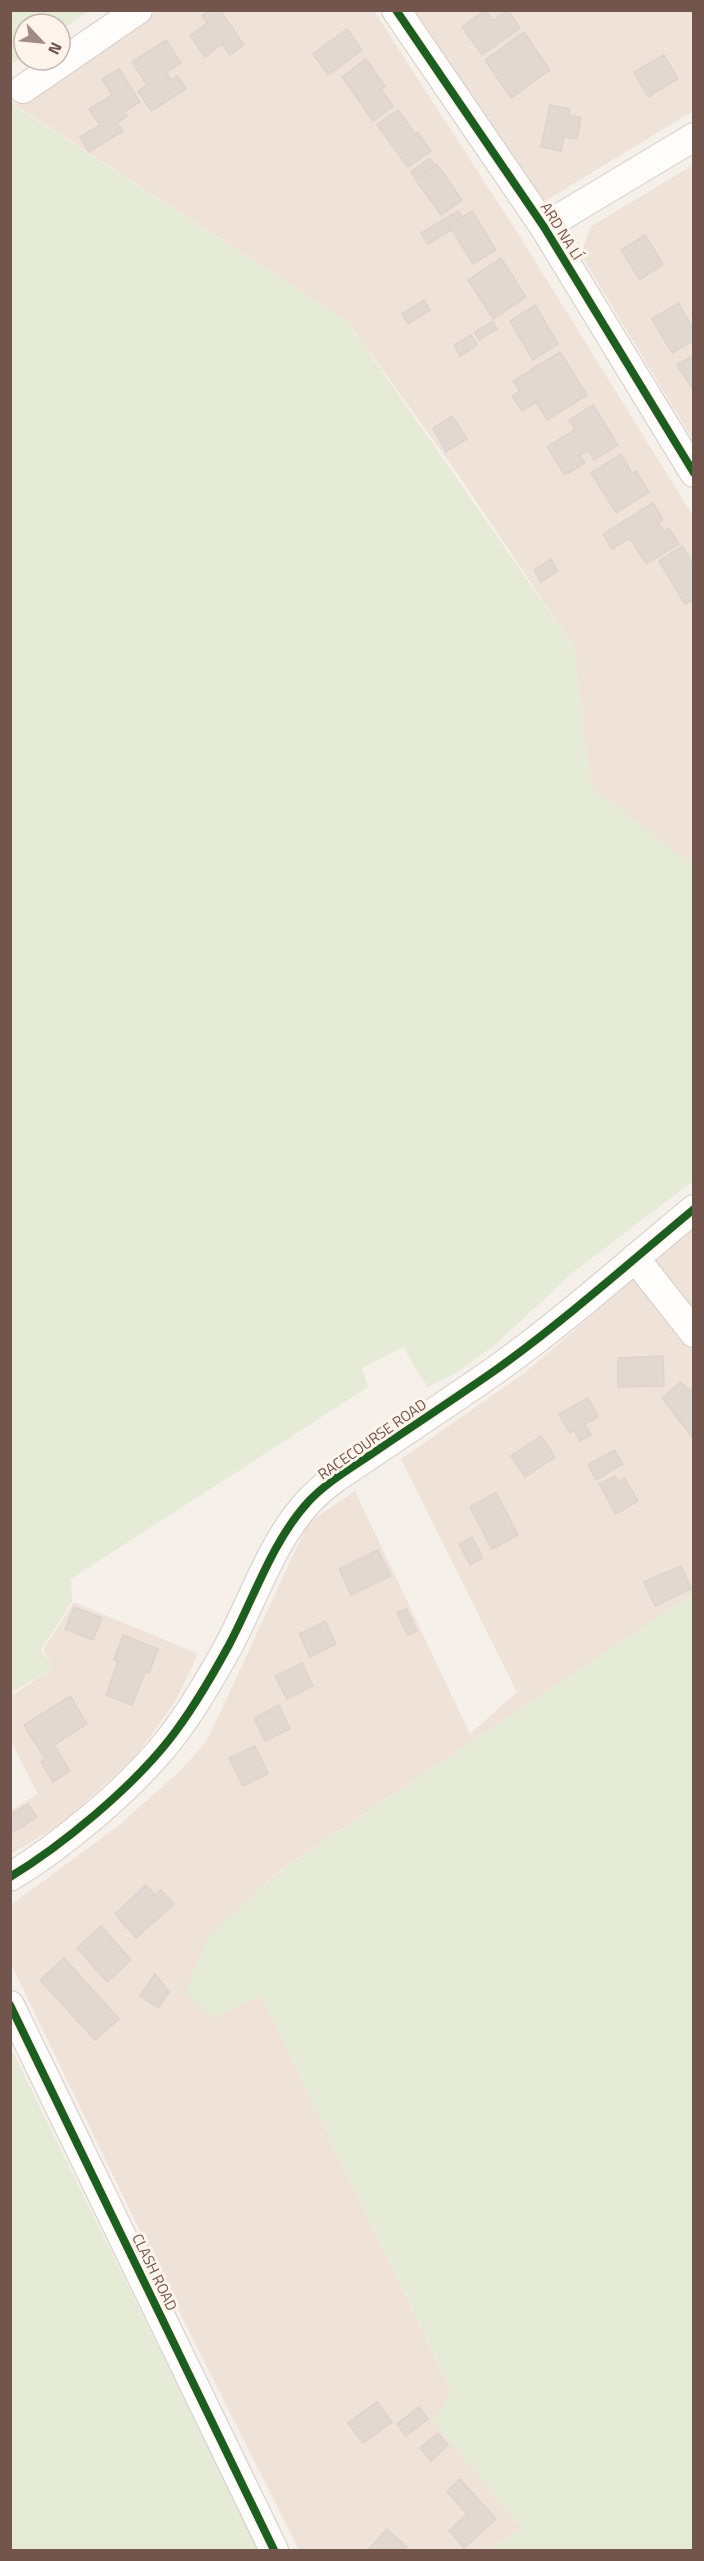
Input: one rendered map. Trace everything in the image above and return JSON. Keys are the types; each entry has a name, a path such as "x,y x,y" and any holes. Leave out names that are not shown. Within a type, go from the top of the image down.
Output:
{"street":[{"path":"23,89 138,10"},
{"name":"ARD NA LÍ","path":"396,10 544,227 693,473"},
{"name":"ARD NA LÍ","path":"544,227 693,137"},
{"name":"RACECOURSE ROAD","path":"10,1877 70,1834 132,1780 168,1741 190,1711 228,1647 275,1551 296,1516 312,1499 338,1477 497,1369 693,1209"},
{"path":"635,1258 693,1333"},
{"name":"CLASH ROAD","path":"10,2005 274,2550"}],"shaded area":[{"path":"158,11 374,11 522,240 693,516 693,866 591,787 574,647 462,480 348,322 15,105 65,72 72,72 72,68"},
{"path":"413,11 693,11 693,111 542,203"},
{"path":"693,165 693,440 581,255 590,227"},
{"path":"693,1227 693,1593 282,1869 209,1935 211,2018 261,1996 452,2392 433,2421 522,2528 488,2550 299,2550 168,2289 11,1964 11,1905 118,1826 180,1771 207,1741 308,1523 355,1491 470,1734 517,1692 401,1459 526,1372"},
{"path":"74,1602 198,1654 175,1702 135,1757 61,1824 11,1854 10,1811 38,1794 11,1741 11,1696 53,1668 43,1650"}],"green space":[{"path":"11,10 89,10 72,23 72,12 12,12 11,65"},
{"path":"11,99 15,106 348,322 574,647 591,787 694,866 693,1181 571,1274 496,1344 456,1373 427,1387 403,1347 362,1368 368,1387 71,1579 72,1602 41,1650 53,1668 11,1693"},
{"path":"693,1593 693,2550 488,2550 522,2528 433,2421 452,2391 261,1996 211,2018 185,1993 209,1935 283,1869"},
{"path":"11,2049 259,2550 11,2550"}],"building":[{"path":"210,10 220,10 244,45 230,55 222,44 205,57 190,36 207,23 202,16"},
{"path":"485,10 493,21 508,10 520,28 482,55 462,27"},
{"path":"347,29 362,50 328,75 313,54"},
{"path":"524,32 550,70 511,98 485,60"},
{"path":"166,40 181,63 166,72 171,80 178,76 186,89 151,111 138,91 147,85 132,62"},
{"path":"664,55 678,79 648,97 634,72"},
{"path":"366,59 385,86 381,89 393,106 373,121 342,77"},
{"path":"119,69 140,102 124,112 127,116 117,123 123,131 89,152 80,137 100,125 89,109 112,95 102,79"},
{"path":"550,105 570,109 569,115 581,118 577,139 564,137 561,151 541,147"},
{"path":"398,110 415,134 418,132 431,151 408,167 377,125"},
{"path":"430,158 435,166 416,179 411,172"},
{"path":"437,164 462,200 441,215 415,179"},
{"path":"458,211 462,217 449,225 451,230 428,244 421,233"},
{"path":"472,211 496,250 473,264 449,225"},
{"path":"645,235 663,264 640,280 621,250"},
{"path":"501,258 526,297 493,319 468,280"},
{"path":"424,300 430,310 408,324 402,314"},
{"path":"678,303 691,325 694,324 694,340 672,353 652,319"},
{"path":"535,305 558,344 533,360 510,321"},
{"path":"493,321 497,329 479,340 475,332"},
{"path":"471,335 477,345 460,356 454,345"},
{"path":"560,352 587,395 547,420 536,402 522,411 512,396 520,391 513,381"},
{"path":"694,355 694,391 677,365"},
{"path":"593,405 618,445 594,460 588,450 580,455 585,463 565,475 547,447 575,430 569,420"},
{"path":"452,416 467,439 446,452 433,428"},
{"path":"621,454 632,473 636,471 649,492 616,513 591,473"},
{"path":"653,503 663,520 658,523 664,532 669,528 679,544 646,564 630,538 612,549 603,534"},
{"path":"682,546 694,565 694,599 685,604 659,561"},
{"path":"551,559 558,571 541,582 534,570"},
{"path":"663,1356 664,1386 618,1387 618,1358"},
{"path":"681,1382 688,1390 691,1388 694,1391 693,1438 662,1398"},
{"path":"588,1398 598,1417 585,1424 591,1435 580,1441 574,1430 570,1433 559,1414"},
{"path":"541,1436 555,1457 525,1477 511,1456"},
{"path":"614,1450 623,1464 596,1480 588,1465"},
{"path":"615,1476 618,1482 624,1478 638,1501 616,1514 599,1484"},
{"path":"496,1492 518,1535 492,1549 470,1507"},
{"path":"472,1537 483,1558 470,1565 459,1544"},
{"path":"378,1550 391,1576 351,1595 339,1569"},
{"path":"681,1566 691,1589 655,1606 644,1582"},
{"path":"74,1607 102,1618 93,1640 65,1629"},
{"path":"407,1609 417,1631 408,1635 397,1613"},
{"path":"325,1621 336,1644 310,1657 299,1634"},
{"path":"123,1635 158,1649 149,1673 145,1672 132,1705 106,1695 118,1662 114,1660"},
{"path":"302,1663 313,1686 287,1699 275,1676"},
{"path":"70,1696 87,1724 54,1745 70,1771 53,1782 41,1762 45,1759 24,1725"},
{"path":"279,1705 290,1729 265,1741 254,1718"},
{"path":"255,1746 268,1774 243,1786 229,1758"},
{"path":"28,1804 37,1817 10,1834 10,1815"},
{"path":"146,1885 155,1895 161,1890 174,1904 136,1938 115,1914"},
{"path":"101,1926 131,1960 107,1982 77,1948"},
{"path":"64,1958 119,2019 95,2040 40,1980"},
{"path":"155,1974 169,1992 158,2008 140,1996"},
{"path":"377,2402 392,2422 363,2443 348,2423"},
{"path":"419,2407 428,2419 406,2436 397,2424"},
{"path":"438,2433 448,2445 431,2461 420,2448"},
{"path":"460,2479 496,2519 464,2548 449,2531 467,2514 447,2491"},
{"path":"387,2529 407,2547 403,2550 368,2550"}],"cycle path":[{"path":"396,10 544,227 694,473"},
{"path":"10,1877 52,1849 116,1796 169,1740 193,1706 222,1657 284,1534 316,1494 341,1474 497,1369 572,1311 694,1209"},
{"path":"10,2005 274,2550"}]}
